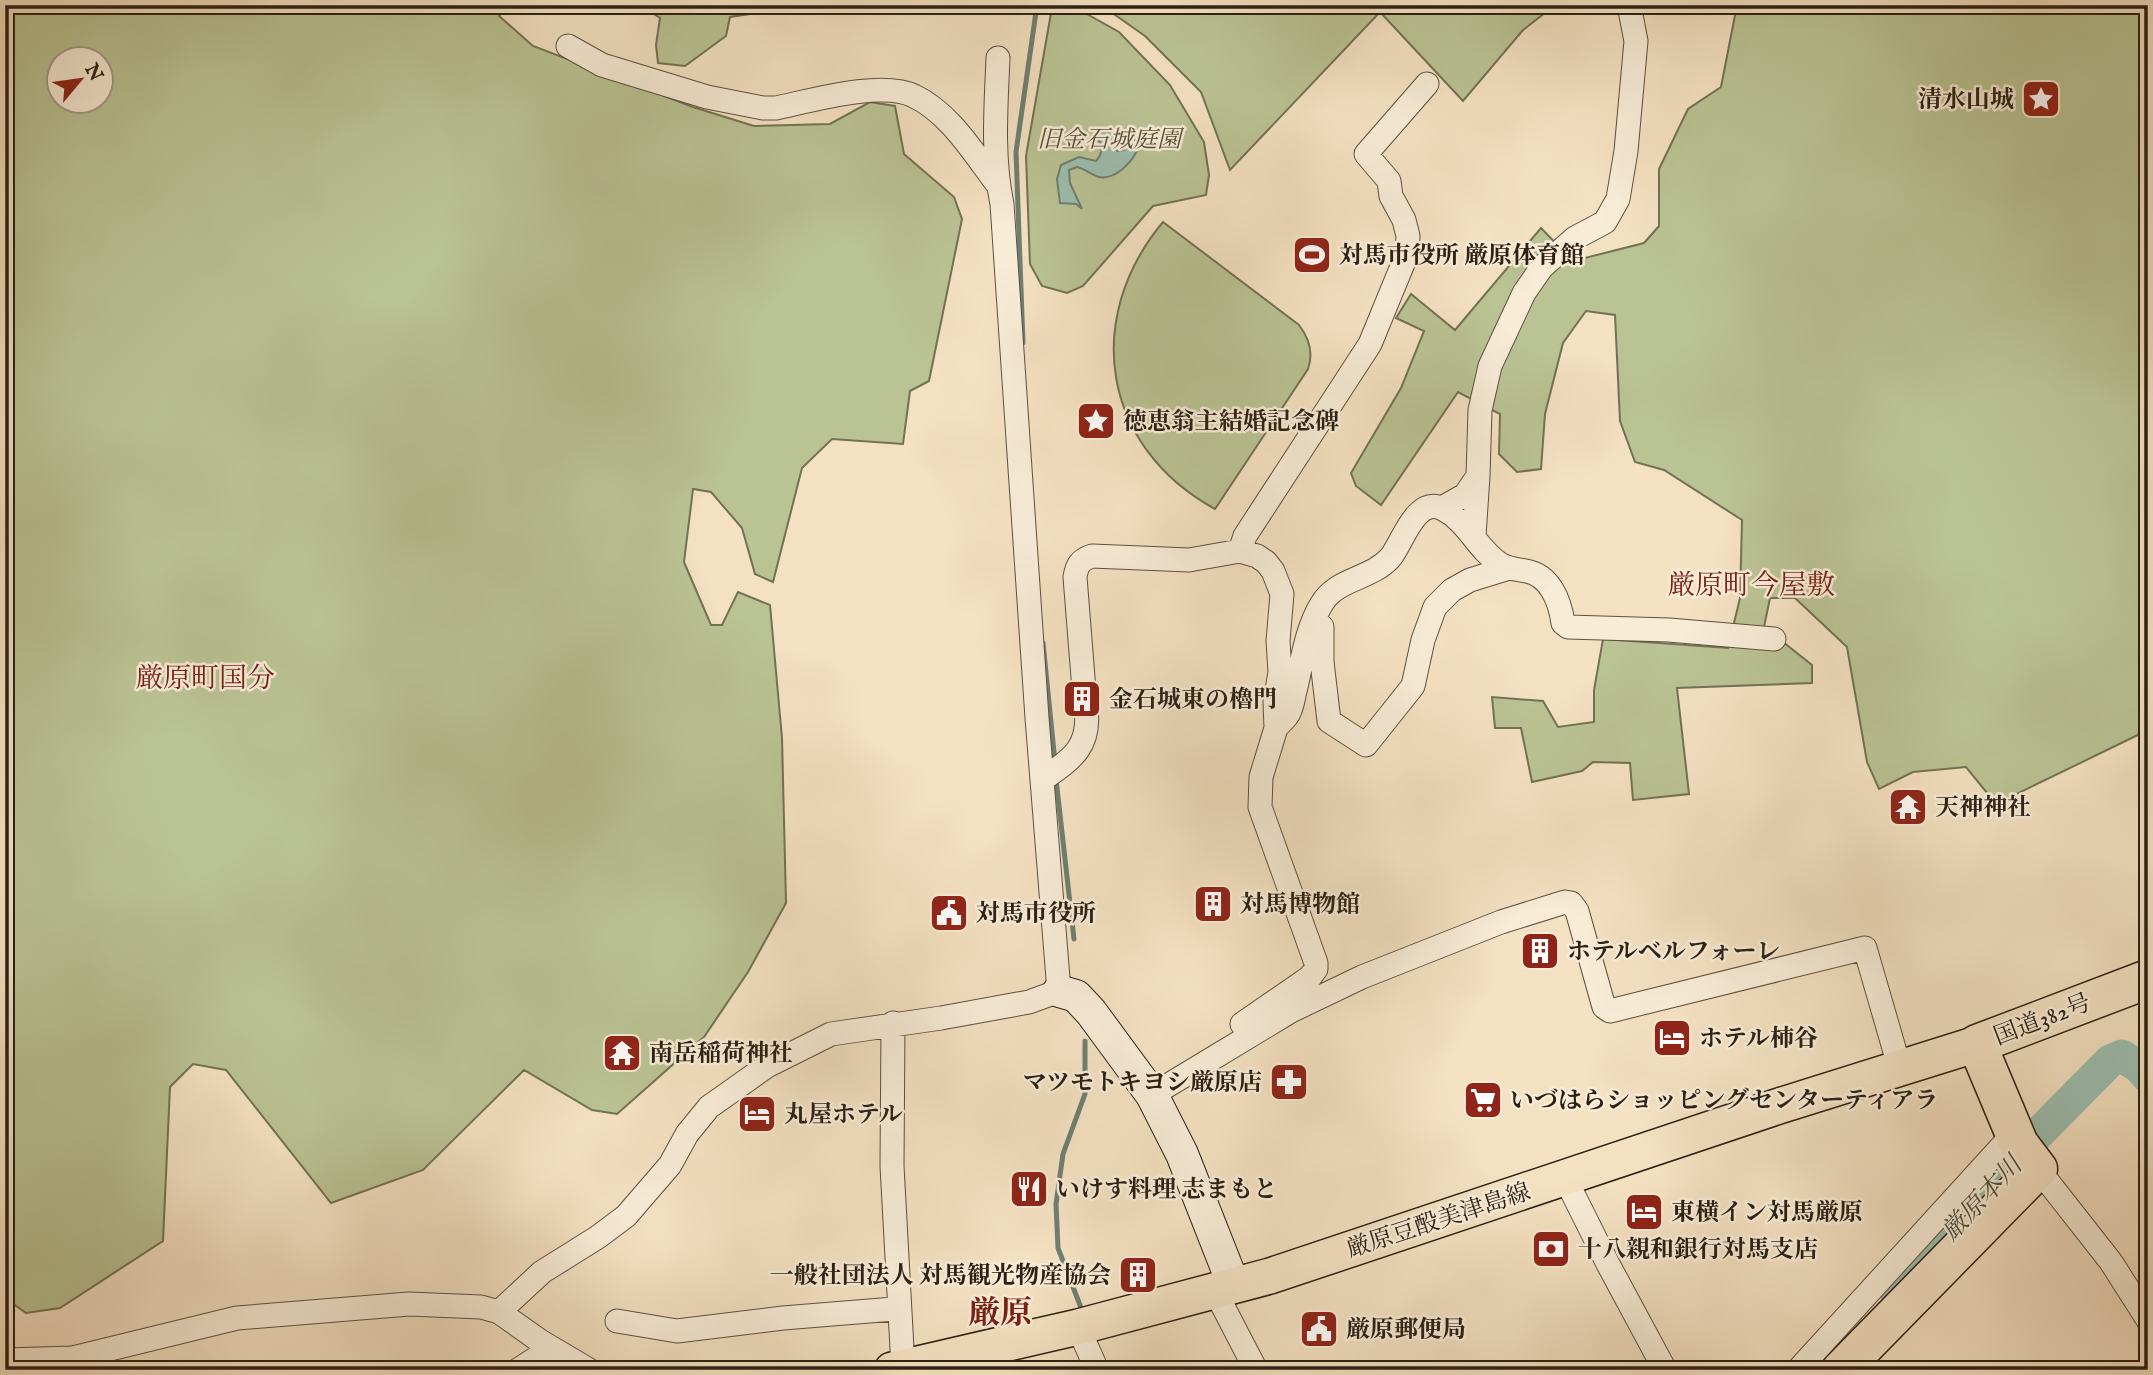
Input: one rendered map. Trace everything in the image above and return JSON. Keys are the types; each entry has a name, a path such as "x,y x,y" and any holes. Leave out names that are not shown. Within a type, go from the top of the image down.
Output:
{"highway":[{"name":"国道382号","path":"2026,1151 1977,1044 2148,979"},
{"path":"1841,1370 2026,1151"}],"main road":[{"name":"厳原豆酘美津島線","path":"898,1368 1086,1325 1283,1272 1977,1044"}],"street":[{"path":"1474,536 1480,410 1490,366 1524,293 1542,267 1575,238 1605,222 1618,199 1626,151 1636,41 1629,5"},
{"path":"568,46 602,65 707,97 763,108 869,91 912,94 945,119 998,185"},
{"path":"998,58 995,138 998,185 1002,204 1059,991"},
{"path":"1240,551 1245,536 1370,344 1404,263 1408,236 1404,220 1391,196 1389,181 1366,154 1427,84"},
{"path":"1442,508 1465,495 1478,476"},
{"path":"1276,728 1289,715 1314,618 1322,602 1333,590 1386,562 1394,554 1405,530 1419,513 1435,507 1442,508 1499,563 1508,568 1529,571 1547,583 1561,607 1563,623 1568,627 1669,630 1773,639"},
{"path":"1042,780 1075,756 1088,723 1074,577 1080,562 1092,556 1189,560 1240,551 1266,562 1273,571 1282,594 1278,641 1280,672 1275,702 1276,728 1261,777 1260,807 1316,963 1316,970 1310,977 1175,1069 1152,1094"},
{"path":"1314,618 1322,627 1322,662 1329,721 1366,745 1413,686 1423,640 1435,607 1452,590 1469,580 1508,568"},
{"path":"1152,1094 1291,1011 1362,977 1501,922 1560,902 1571,903 1577,911 1604,1007 1611,1011 1865,948 1900,1069"},
{"path":"499,1312 542,1272 626,1216 670,1165 687,1134 718,1099 767,1066 831,1034 1017,1004 1059,991 1076,996 1091,1012 1152,1094 1182,1154 1224,1288 1256,1370"},
{"path":"892,1023 892,1166 898,1368"},
{"path":"1798,1370 2026,1151 2111,1262 2147,1319"},
{"path":"1565,1178 1665,1370"},
{"path":"5,1360 73,1358 237,1318 409,1304 481,1307 499,1312 589,1370"},
{"path":"617,1321 677,1331 783,1318 894,1309"},
{"path":"1086,1325 1097,1370"},
{"path":"518,1370 552,1348"}],"green space":[{"path":"5,5 509,5 499,16 533,46 693,107 754,126 830,124 870,102 895,106 904,154 954,197 962,219 929,381 910,391 903,444 832,439 802,468 773,582 755,574 742,528 711,492 693,489 684,562 711,625 722,625 738,592 770,605 782,738 786,903 748,972 704,1037 617,1114 592,1110 524,1070 423,1170 331,1203 226,1070 193,1064 170,1087 163,1241 60,1308 26,1313 5,1298"},
{"path":"640,5 784,5 783,9 730,17 726,36 685,66 658,63 656,45 660,18"},
{"path":"1101,5 1555,5 1523,30 1463,101 1380,12 1230,170 1201,92 1145,36"},
{"path":"1737,5 2148,5 2148,730 1996,804 1966,767 1913,772 1879,789 1867,762 1847,647 1795,598 1770,598 1764,627 1812,665 1812,683 1677,688 1689,794 1633,800 1630,763 1593,762 1582,771 1532,782 1521,728 1495,728 1492,697 1543,701 1558,727 1594,722 1594,690 1603,639 1728,648 1740,598 1742,520 1664,470 1635,462 1620,421 1615,315 1586,311 1563,343 1545,414 1541,469 1517,472 1499,454 1500,414 1458,392 1381,505 1356,486 1351,473 1401,388 1424,331 1396,318 1411,294 1455,330 1541,228 1573,261 1644,243 1659,226 1659,169 1688,109 1721,87"},
{"name":"旧金石城庭園","path":"1078,9 1119,32 1170,85 1204,142 1209,175 1206,195 1153,206 1083,286 1067,293 1042,286 1030,264 1026,156 1051,13"},
{"path":"1163,222 1299,325 1310,346 1308,369 1215,509 1177,483 1148,452 1128,417 1116,379 1114,339 1121,299 1137,260"}],"shaded area":[{"path":"1103,131 1120,133 1123,138 1117,139 1113,145 1117,151 1124,150 1124,143 1134,139 1137,151 1126,166 1111,176 1099,177 1077,167 1069,170 1070,183 1082,209 1076,204 1060,203 1057,179 1061,165 1079,157 1096,161 1102,148 1096,136"}],"waterway":[{"path":"1023,343 1016,152 1037,5"},
{"path":"1043,643 1055,762"},
{"path":"1056,779 1074,939"},
{"path":"1083,1313 1058,1248 1056,1204 1063,1154 1085,1094 1085,1041"},
{"name":"厳原本川","path":"1895,1290 1993,1186 2020,1152 2110,1061 2122,1056 2138,1066 2148,1077"}],"place":[{"name":"清水山城","path":"2041,99"},
{"name":"対馬市役所 厳原体育館","path":"1312,255"},
{"name":"徳恵翁主結婚記念碑","path":"1096,421"},
{"name":"金石城東の櫓門","path":"1082,699"},
{"name":"天神神社","path":"1908,807"},
{"name":"対馬博物館","path":"1213,904"},
{"name":"対馬市役所","path":"949,913"},
{"name":"ホテルベルフォーレ","path":"1540,951"},
{"name":"ホテル柿谷","path":"1672,1038"},
{"name":"南岳稲荷神社","path":"622,1053"},
{"name":"マツモトキヨシ厳原店","path":"1289,1082"},
{"name":"いづはらショッピングセンターティアラ","path":"1483,1100"},
{"name":"丸屋ホテル","path":"757,1114"},
{"name":"いけす料理 志まもと","path":"1029,1189"},
{"name":"東横イン対馬厳原","path":"1644,1212"},
{"name":"十八親和銀行対馬支店","path":"1551,1249"},
{"name":"一般社団法人 対馬観光物産協会","path":"1138,1275"},
{"name":"厳原郵便局","path":"1319,1329"}],"district":[{"name":"厳原町今屋敷","path":"1751,584"},
{"name":"厳原町国分","path":"205,677"},
{"name":"厳原","path":"1000,1312"}]}
